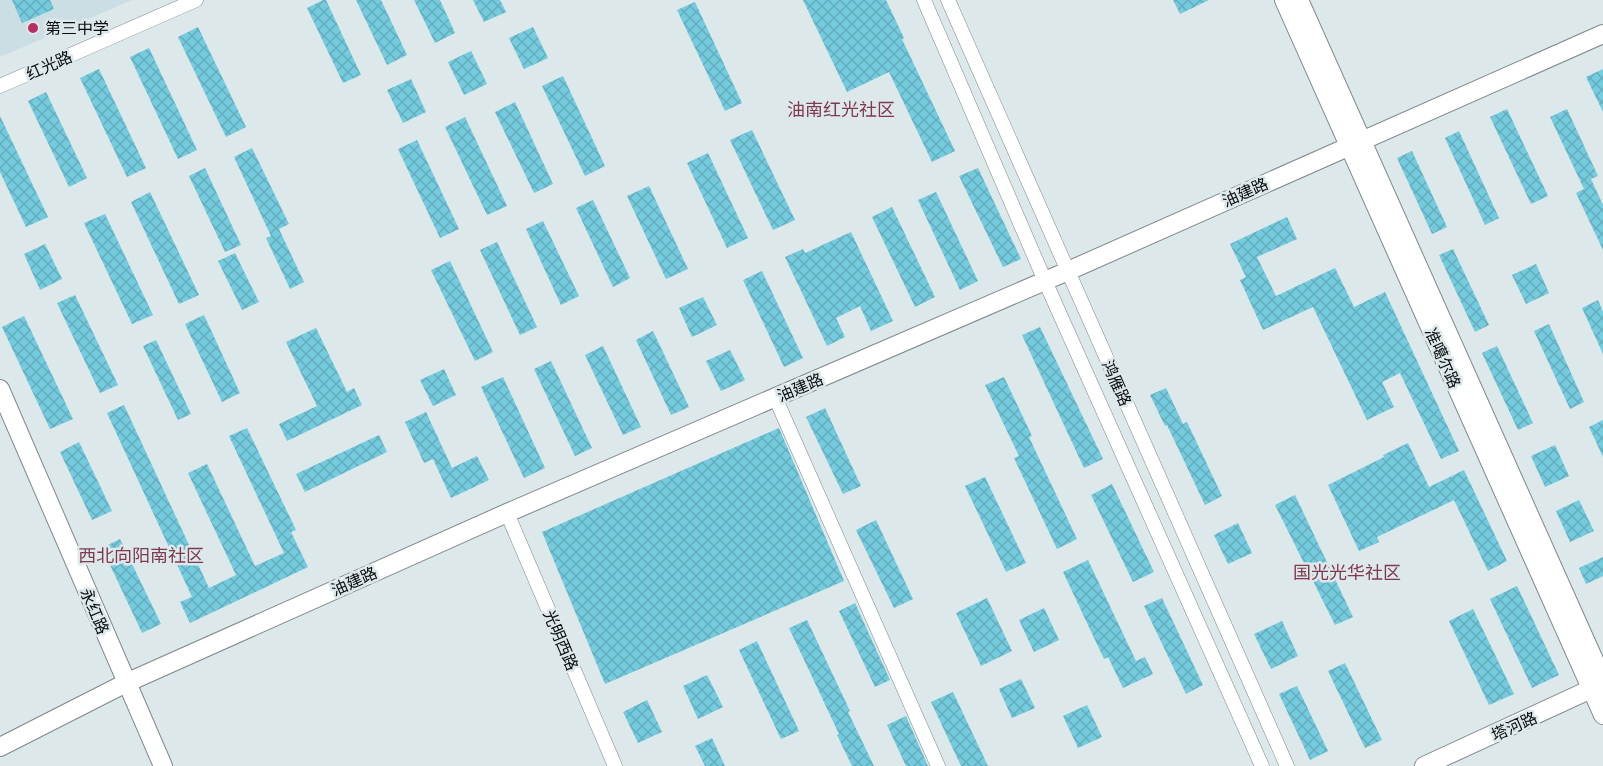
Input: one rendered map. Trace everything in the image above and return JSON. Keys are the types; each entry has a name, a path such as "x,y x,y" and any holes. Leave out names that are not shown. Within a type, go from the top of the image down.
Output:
{"main road":[{"name":"准噶尔路","path":"1284,0 1355,144 1599,684 1603,715"},
{"name":"准噶尔路","path":"1299,0 1355,144"},
{"name":"油建路","path":"0,747 126,683 507,513 1068,271 1603,34"},
{"name":"永红路","path":"0,389 163,766"},
{"name":"塔河路","path":"1424,766 1599,684"}],"street":[{"name":"红光路","path":"0,86 196,0"},
{"name":"鸿雁路","path":"924,0 1045,281 1262,766"},
{"name":"鸿雁路","path":"948,0 1287,766"},
{"path":"775,397 938,766"},
{"name":"光明西路","path":"507,513 615,766"}],"shaded area":[{"name":"第三中学","path":"0,0 132,0 0,57"}],"building":[{"path":"12,0 50,0 54,9 22,23"},
{"path":"326,0 361,75 343,83 307,8"},
{"path":"356,0 381,0 407,55 387,65"},
{"path":"414,0 440,0 455,33 435,43"},
{"path":"473,0 500,0 506,12 484,22"},
{"path":"803,0 886,0 955,151 932,162 889,72 847,92"},
{"path":"1173,0 1209,0 1180,14"},
{"path":"695,2 742,103 725,111 677,10"},
{"path":"198,27 246,127 226,137 178,37"},
{"path":"533,27 548,58 524,69 509,38"},
{"path":"149,48 197,150 178,159 130,57"},
{"path":"471,51 487,84 464,95 448,62"},
{"path":"99,69 146,168 127,177 80,78"},
{"path":"1603,69 1603,112 1586,77"},
{"path":"563,76 605,166 585,176 542,86"},
{"path":"411,79 426,112 403,123 387,90"},
{"path":"46,92 87,178 69,187 28,101"},
{"path":"515,102 553,184 534,193 495,112"},
{"path":"1507,109 1548,196 1531,204 1490,117"},
{"path":"1567,109 1598,176 1591,179 1603,205 1603,250 1576,193 1584,189 1550,117"},
{"path":"0,116 48,217 26,227 0,172"},
{"path":"465,117 507,206 487,215 445,127"},
{"path":"752,130 795,220 773,230 730,140"},
{"path":"1459,131 1499,218 1485,225 1445,138"},
{"path":"417,140 459,229 440,238 398,149"},
{"path":"252,148 289,224 279,229 304,282 290,289 266,238 271,236 234,157"},
{"path":"1412,151 1447,227 1432,234 1397,158"},
{"path":"708,153 748,238 727,248 687,163"},
{"path":"205,168 241,245 225,252 189,176"},
{"path":"978,168 1021,259 1003,267 959,176"},
{"path":"649,186 688,269 666,279 627,196"},
{"path":"150,192 199,295 179,304 131,202"},
{"path":"936,192 978,281 960,290 918,200"},
{"path":"593,200 630,278 613,287 576,208"},
{"path":"892,207 935,297 915,307 872,217"},
{"path":"105,214 153,315 132,324 84,223"},
{"path":"1287,217 1297,239 1257,257 1276,296 1335,268 1354,307 1385,292 1459,451 1441,459 1400,373 1382,382 1394,407 1367,420 1313,307 1263,330 1240,280 1246,277 1230,244"},
{"path":"543,221 579,296 561,305 526,229"},
{"path":"851,232 893,321 871,331 860,306 836,318 845,337 827,346 785,257 803,249 805,253"},
{"path":"497,242 537,327 520,335 480,250"},
{"path":"45,244 62,279 40,290 24,254"},
{"path":"1453,249 1489,325 1475,332 1439,255"},
{"path":"235,253 259,302 242,310 218,261"},
{"path":"450,261 493,352 475,361 431,270"},
{"path":"1536,264 1549,293 1526,304 1512,275"},
{"path":"762,271 803,358 784,367 743,280"},
{"path":"75,295 118,385 100,393 57,303"},
{"path":"703,297 717,325 692,337 679,308"},
{"path":"1598,300 1603,312 1603,354 1582,308"},
{"path":"204,315 240,393 222,402 185,324"},
{"path":"24,316 73,419 50,429 2,327"},
{"path":"1549,324 1584,402 1570,409 1534,331"},
{"path":"1040,327 1103,459 1084,468 1022,335"},
{"path":"316,328 347,392 354,388 362,405 287,441 279,424 317,406 286,342"},
{"path":"653,331 689,407 671,415 636,340"},
{"path":"156,340 191,414 178,420 143,346"},
{"path":"603,346 641,427 623,435 585,355"},
{"path":"1497,346 1533,423 1518,430 1482,353"},
{"path":"730,350 745,380 721,391 706,361"},
{"path":"551,361 592,448 575,456 534,369"},
{"path":"444,369 456,395 433,406 420,380"},
{"path":"503,377 545,468 524,478 481,387"},
{"path":"1004,377 1032,436 1029,437 1077,539 1057,549 1014,458 1019,456 985,385"},
{"path":"1166,388 1183,424 1187,422 1222,496 1205,505 1150,395"},
{"path":"124,405 209,588 236,575 188,473 207,464 255,566 284,553 229,436 247,428 296,530 291,532 308,567 190,623 180,602 192,597 107,413"},
{"path":"825,408 861,486 843,494 806,417"},
{"path":"426,412 452,468 477,456 489,480 451,498 433,459 424,463 405,422"},
{"path":"1603,420 1603,457 1589,427"},
{"path":"779,428 844,581 605,684 542,532"},
{"path":"379,435 387,452 305,492 296,474"},
{"path":"79,442 112,511 92,520 60,452"},
{"path":"1408,443 1429,487 1464,470 1507,561 1488,571 1454,500 1377,537 1379,542 1359,551 1328,485"},
{"path":"1555,445 1569,476 1545,487 1531,456"},
{"path":"985,477 1026,563 1006,572 965,486"},
{"path":"1112,484 1154,572 1133,582 1091,495"},
{"path":"1295,495 1353,617 1335,625 1275,505"},
{"path":"1579,500 1594,531 1570,542 1556,511"},
{"path":"876,520 913,599 894,608 856,530"},
{"path":"1238,523 1252,553 1228,564 1214,535"},
{"path":"120,539 161,624 142,633 102,548"},
{"path":"1603,557 1603,576 1586,584 1579,568"},
{"path":"1088,560 1136,661 1145,657 1153,674 1123,688 1108,657 1104,659 1063,572"},
{"path":"1517,586 1559,675 1532,688 1490,599"},
{"path":"987,598 1012,651 981,666 956,613"},
{"path":"1162,598 1203,685 1186,694 1144,606"},
{"path":"855,603 890,680 875,687 839,611"},
{"path":"1044,608 1059,640 1034,652 1019,620"},
{"path":"1473,609 1514,694 1489,705 1449,621"},
{"path":"807,620 874,766 852,766 837,735 839,734 789,628"},
{"path":"1282,621 1298,656 1271,669 1254,634"},
{"path":"757,641 799,731 781,739 739,650"},
{"path":"1345,663 1382,740 1365,748 1328,671"},
{"path":"707,675 723,707 698,719 683,686"},
{"path":"1021,679 1035,708 1012,718 999,689"},
{"path":"1297,686 1328,751 1310,760 1279,694"},
{"path":"953,692 988,766 961,766 931,702"},
{"path":"647,700 662,732 638,743 623,712"},
{"path":"1087,705 1102,737 1078,748 1063,716"},
{"path":"906,716 928,766 906,766 887,725"},
{"path":"712,738 725,766 705,766 695,746"}],"place":[{"name":"第三中学","path":"33,28"}],"district":[{"name":"油南红光社区","path":"841,110"},
{"name":"西北向阳南社区","path":"141,556"},
{"name":"国光光华社区","path":"1347,573"}]}
